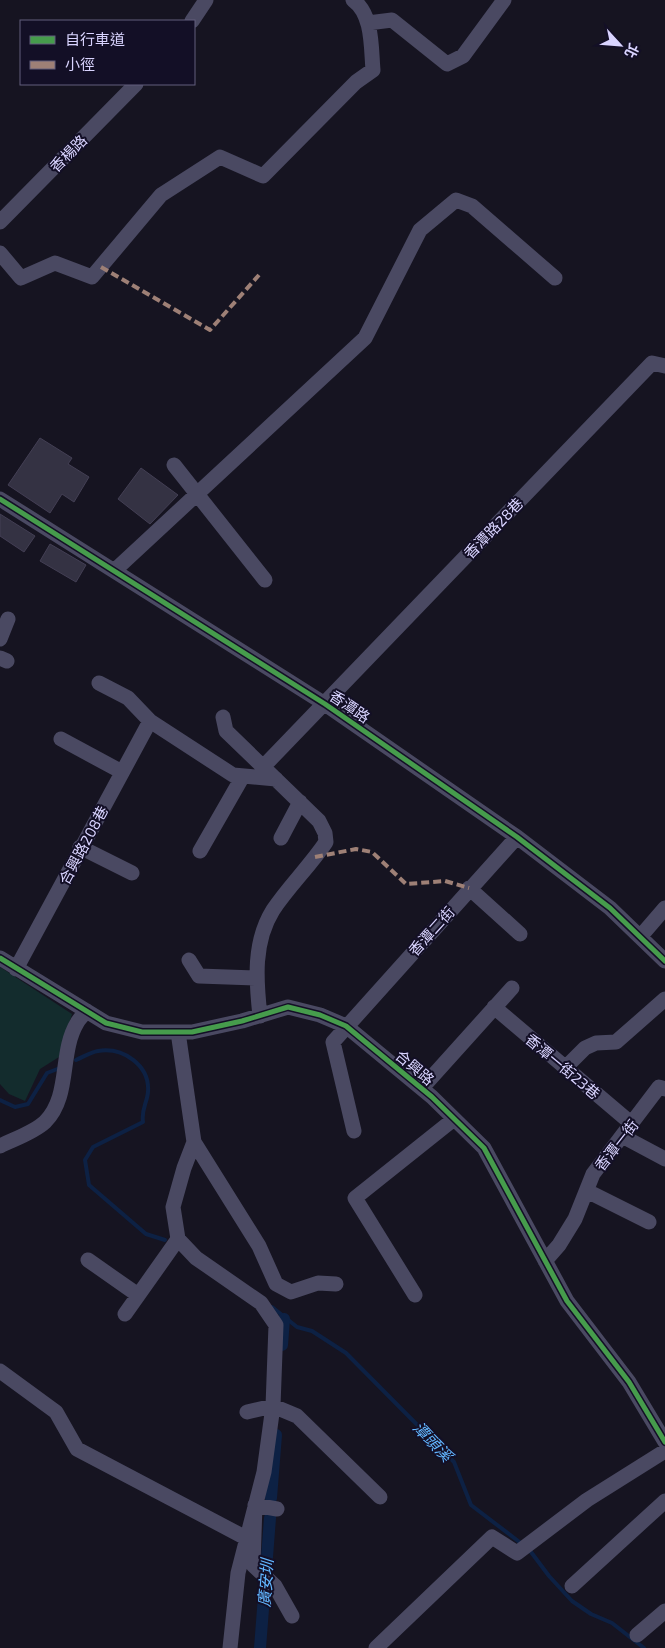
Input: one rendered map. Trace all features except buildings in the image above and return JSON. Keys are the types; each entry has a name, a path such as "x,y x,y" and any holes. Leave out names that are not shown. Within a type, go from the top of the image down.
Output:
{"street":[{"path":"193,20 206,0"},
{"path":"0,253 21,278 55,264 92,278 161,195 220,157 263,176 356,82 373,70 368,23 358,4 353,0"},
{"path":"368,23 392,20 447,64 463,56 504,0"},
{"name":"香楊路","path":"0,222 135,85"},
{"path":"114,571 366,338 420,230 456,200 472,206 554,278"},
{"name":"香潭路28巷","path":"325,704 652,363 665,366"},
{"path":"174,465 265,580"},
{"name":"香潭路","path":"0,500 325,704 517,837 610,908 665,961"},
{"path":"0,639 8,619"},
{"path":"99,683 128,698 150,721 233,775 276,779"},
{"path":"263,767 325,704"},
{"path":"224,718 226,731 319,821 325,833 326,842 273,911 259,942 255,978 260,1016"},
{"name":"合興路208巷","path":"16,969 80,847 150,721"},
{"path":"61,738 122,772"},
{"path":"200,851 243,776"},
{"path":"281,838 300,802"},
{"name":"香潭二街","path":"354,1130 333,1042 469,888 517,837"},
{"path":"80,847 132,873"},
{"path":"469,888 520,934"},
{"path":"640,937 665,908"},
{"name":"合興路","path":"0,958 106,1023 142,1032 192,1032 260,1016 288,1007 320,1015 346,1026 422,1088 484,1148 567,1301 629,1382 665,1441"},
{"path":"189,960 199,976 255,978"},
{"name":"合興路","path":"422,1088 512,988"},
{"path":"565,1068 585,1048 596,1043 616,1042 665,999"},
{"name":"香潭一街23巷","path":"494,1007 565,1068 627,1130 665,1159"},
{"path":"0,1146 44,1123 54,1109 62,1085 69,1045 76,1023 87,1011"},
{"path":"178,1032 194,1142 259,1246 276,1284 291,1292 318,1283 336,1284"},
{"name":"香潭一街","path":"545,1261 559,1245 575,1220 592,1174 659,1087 665,1089"},
{"path":"415,1295 355,1198 454,1119"},
{"path":"194,1142 173,1206 178,1239 196,1258 261,1303 276,1325 273,1406 264,1472 238,1573 230,1648"},
{"path":"587,1191 649,1222"},
{"path":"125,1314 178,1239"},
{"path":"88,1260 138,1295"},
{"path":"261,1303 276,1284"},
{"path":"0,1371 56,1412 78,1449 246,1538"},
{"path":"247,1412 273,1406 298,1416 380,1497"},
{"path":"376,1648 492,1537 517,1553 587,1500 665,1451"},
{"path":"572,1586 665,1502"},
{"path":"255,1505 277,1509"},
{"path":"255,1505 253,1565 275,1586 292,1616"},
{"path":"637,1635 665,1610"}],"green space":[{"path":"0,967 72,1014 59,1057 40,1069 25,1101 9,1094 0,1084"}],"waterway":[{"name":"潭頭溪","path":"76,1060 98,1051 117,1052 133,1060 145,1074 148,1092 143,1122 93,1147 85,1160 89,1185 146,1234 165,1240"},
{"path":"0,1100 15,1107 28,1104 47,1073 60,1068"},
{"name":"潭頭溪","path":"272,1307 297,1327 312,1331 346,1353 454,1462 471,1505 522,1544"},
{"name":"廣安圳","path":"282,1345 284,1319"},
{"name":"廣安圳","path":"271,1498 276,1435"},
{"name":"廣安圳","path":"260,1648 270,1518"},
{"name":"潭頭溪","path":"528,1548 549,1576 572,1601 591,1614 612,1623 644,1648"}],"marked path":[{"path":"101,267 210,330 259,275"},
{"path":"315,857 356,849 372,852 406,884 445,881 469,888"}],"cycle path":[{"path":"0,499 325,704 517,837 610,908 665,961"},
{"path":"0,958 106,1023 142,1032 192,1032 242,1021 288,1007 320,1015 346,1026 432,1097 484,1148 567,1301 629,1382 665,1442"}]}
